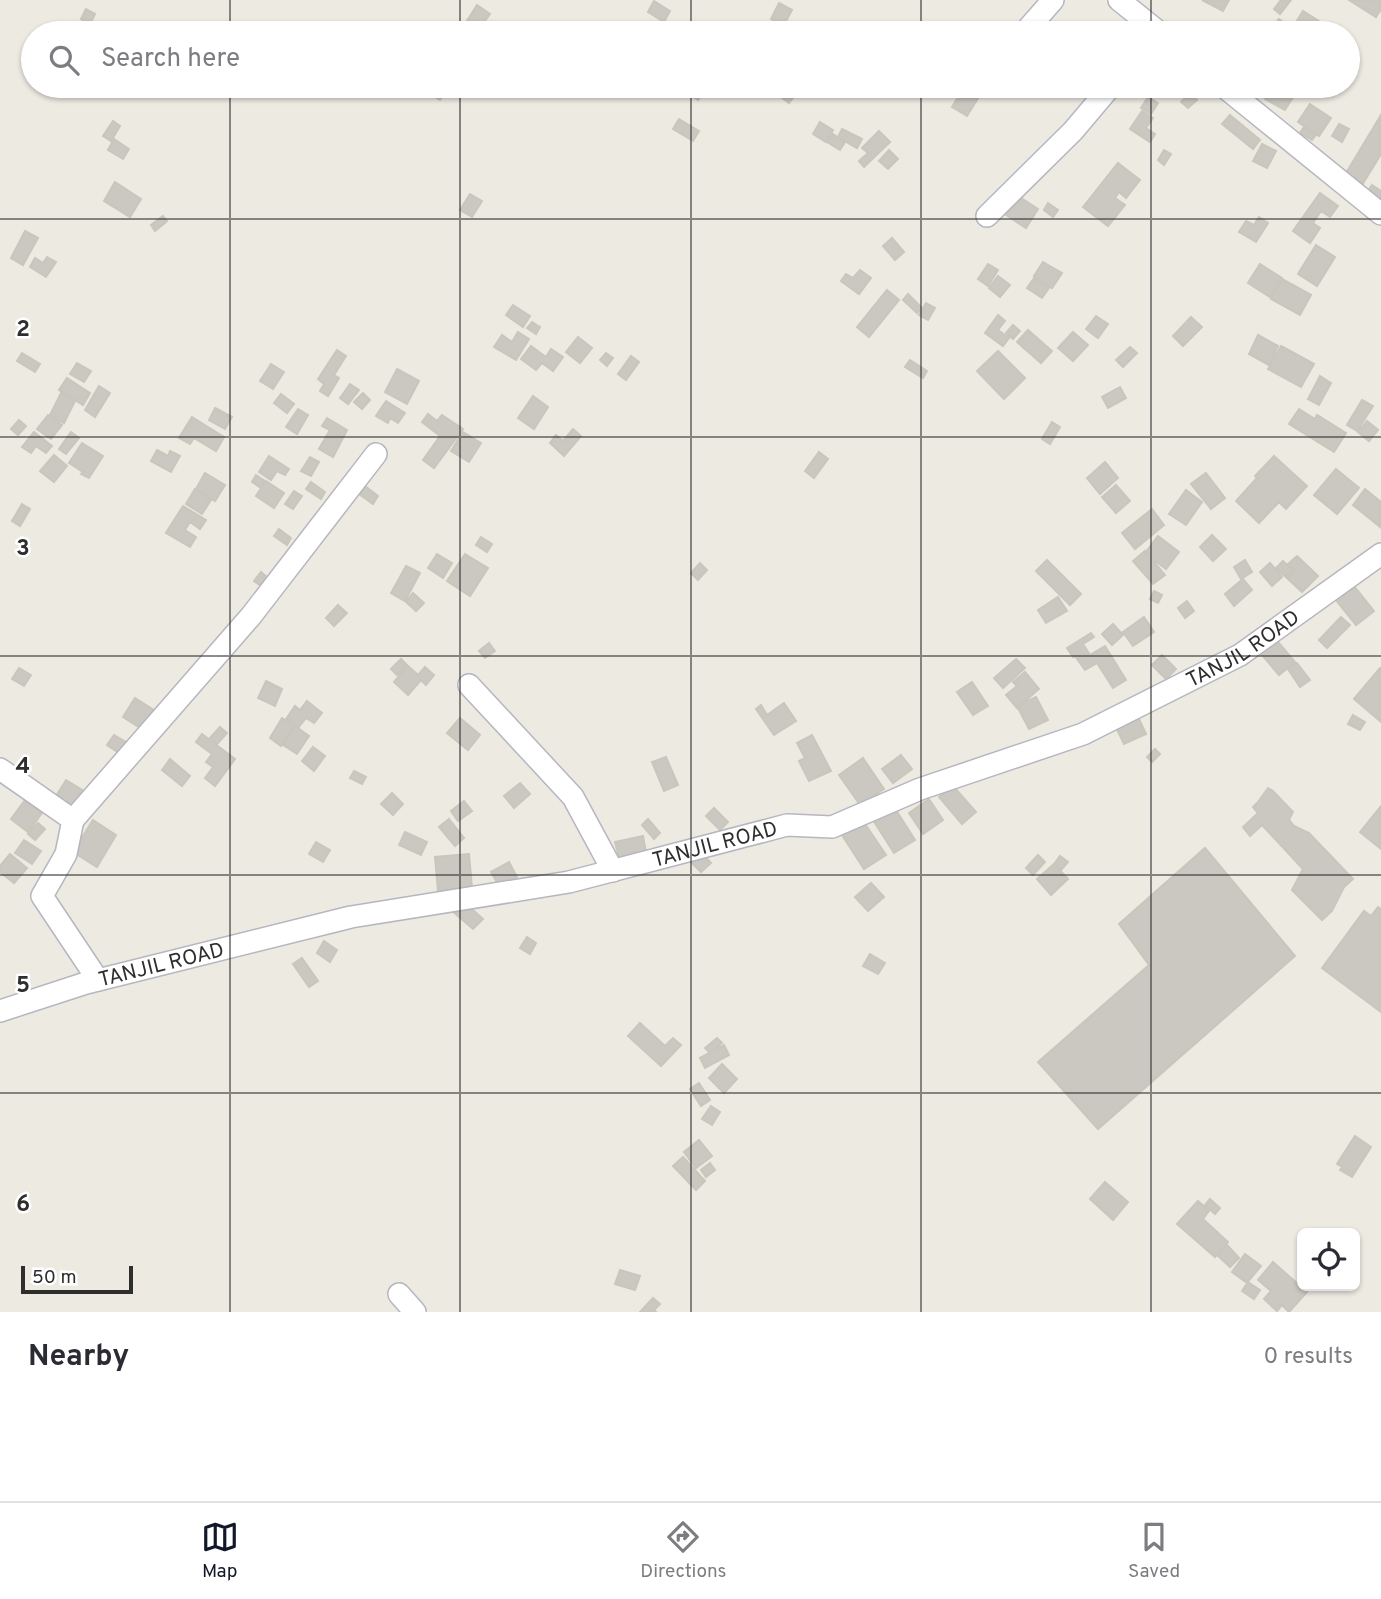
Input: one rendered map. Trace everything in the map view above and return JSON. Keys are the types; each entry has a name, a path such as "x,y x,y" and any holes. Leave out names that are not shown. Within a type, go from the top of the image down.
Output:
{"street":[{"path":"1035,21 1053,0"},
{"path":"1119,0 1143,21"},
{"path":"987,216 1073,131 1101,98"},
{"path":"1238,98 1381,214"},
{"path":"98,980 41,895 66,854 74,820 251,616 376,454"},
{"name":"TANJIL ROAD","path":"0,1011 98,980 351,917 569,882 786,825 832,827 920,789 1083,734 1240,655 1381,554"},
{"path":"469,685 573,797 613,871"},
{"path":"0,769 74,820"},
{"path":"400,1294 415,1312"}],"building":[{"path":"1202,0 1229,0 1223,11"},
{"path":"1281,0 1291,0 1280,14 1274,9"},
{"path":"1349,0 1381,0 1381,9 1376,17"},
{"path":"654,1 670,11 665,21 648,12"},
{"path":"779,3 792,10 786,21 771,19"},
{"path":"477,5 490,14 485,21 467,21"},
{"path":"86,9 95,14 92,21 81,19"},
{"path":"1303,11 1319,21 1297,21"},
{"path":"958,98 978,98 967,116 952,107"},
{"path":"1147,98 1158,103 1151,114 1141,108"},
{"path":"1185,98 1197,100 1188,108 1181,102"},
{"path":"1266,98 1292,98 1285,110"},
{"path":"1310,104 1331,118 1319,136 1298,122"},
{"path":"1142,111 1153,118 1146,128 1155,134 1150,142 1130,129"},
{"path":"1230,115 1260,140 1253,149 1222,124"},
{"path":"1381,115 1381,154 1359,190 1342,180"},
{"path":"679,119 699,131 693,141 673,129"},
{"path":"113,121 120,126 111,141 103,136"},
{"path":"820,122 833,130 826,142 813,134"},
{"path":"1339,124 1349,129 1342,142 1332,136"},
{"path":"1304,127 1316,135 1312,140 1300,133"},
{"path":"842,129 862,139 857,148 838,137"},
{"path":"879,131 890,142 864,167 859,161 868,153 862,148"},
{"path":"833,134 845,142 840,150 827,142"},
{"path":"114,139 129,149 123,159 108,150"},
{"path":"1262,144 1276,151 1267,168 1253,161"},
{"path":"889,150 898,159 888,169 879,161"},
{"path":"1164,150 1171,154 1164,165 1158,160"},
{"path":"1118,163 1140,180 1126,198 1119,192 1115,198 1125,205 1108,226 1083,207"},
{"path":"115,182 141,199 130,217 104,201"},
{"path":"1372,185 1381,191 1381,211 1363,199"},
{"path":"1009,190 1038,209 1026,228 997,209"},
{"path":"1320,193 1338,206 1330,217 1321,211 1313,223 1320,228 1310,243 1293,231"},
{"path":"470,194 482,201 472,217 460,210"},
{"path":"1048,203 1058,210 1053,217 1044,210"},
{"path":"163,216 167,221 155,231 151,225"},
{"path":"1259,217 1268,223 1256,242 1239,232 1246,221 1254,225"},
{"path":"25,231 38,238 23,265 11,258"},
{"path":"892,238 904,252 895,260 883,246"},
{"path":"1316,245 1335,257 1317,286 1298,274"},
{"path":"47,257 56,262 46,277 30,267 35,258 43,263"},
{"path":"1043,262 1062,273 1052,288 1034,276"},
{"path":"988,264 998,270 988,286 978,279"},
{"path":"1260,264 1282,278 1270,297 1248,283"},
{"path":"860,270 871,278 859,294 841,281 846,274 853,278"},
{"path":"998,276 1010,285 1000,297 989,288"},
{"path":"1034,278 1049,288 1042,298 1027,288"},
{"path":"1282,279 1311,295 1300,315 1271,299"},
{"path":"887,290 899,300 869,337 857,327"},
{"path":"908,294 922,308 917,313 903,300"},
{"path":"926,303 935,308 928,320 919,315"},
{"path":"513,305 530,316 523,327 506,315"},
{"path":"998,315 1005,321 998,330 1009,338 1003,346 985,333"},
{"path":"1096,316 1108,324 1098,338 1086,329"},
{"path":"1191,317 1202,327 1183,346 1173,336"},
{"path":"532,322 540,327 536,334 527,328"},
{"path":"1013,325 1020,331 1013,339 1006,333"},
{"path":"1028,330 1052,351 1041,363 1017,342"},
{"path":"518,332 529,339 516,360 494,347 502,335 512,342"},
{"path":"1073,332 1088,345 1073,361 1058,348"},
{"path":"1258,335 1278,346 1269,365 1249,354"},
{"path":"578,337 592,348 580,363 566,352"},
{"path":"531,346 546,357 551,349 563,357 553,371 542,363 536,370 521,359"},
{"path":"1281,346 1314,364 1301,387 1268,369"},
{"path":"1130,347 1137,353 1123,367 1116,360"},
{"path":"337,350 346,356 334,375 339,378 328,396 320,391 324,384 318,379"},
{"path":"998,351 1025,378 1004,399 977,371"},
{"path":"22,353 40,364 35,372 17,361"},
{"path":"606,353 613,358 607,366 600,360"},
{"path":"631,356 639,362 626,380 618,374"},
{"path":"910,360 927,371 923,378 905,367"},
{"path":"77,363 91,371 84,382 70,374"},
{"path":"271,364 284,372 273,389 260,381"},
{"path":"397,369 419,381 407,404 385,392"},
{"path":"1320,376 1331,383 1319,405 1308,399"},
{"path":"67,378 90,393 83,405 59,390"},
{"path":"350,384 359,390 348,404 340,398"},
{"path":"99,386 110,393 95,417 85,410"},
{"path":"1120,387 1126,398 1108,408 1102,397"},
{"path":"61,393 75,401 64,423 50,415"},
{"path":"363,393 370,400 362,409 354,402"},
{"path":"281,394 294,404 287,413 274,403"},
{"path":"533,396 548,407 534,429 518,418"},
{"path":"1362,400 1373,406 1357,431 1347,425"},
{"path":"386,401 405,413 398,423 390,418 388,423 376,416"},
{"path":"215,408 232,417 225,429 209,420"},
{"path":"298,409 308,415 297,434 286,427"},
{"path":"1299,409 1315,419 1317,415 1346,433 1334,452 1289,424"},
{"path":"428,414 437,421 442,415 463,429 434,468 423,460 440,436 422,422"},
{"path":"48,415 62,425 51,439 37,429"},
{"path":"192,417 224,437 216,451 194,438 190,444 179,438"},
{"path":"327,418 347,430 333,457 319,449 330,430 322,426"},
{"path":"19,420 26,426 18,435 11,429"},
{"path":"1367,421 1378,430 1369,441 1358,432"},
{"path":"1052,422 1060,427 1050,444 1042,439"},
{"path":"573,429 581,436 564,456 550,443 556,435 563,441"},
{"path":"34,432 52,446 46,453 36,446 31,453 22,447"},
{"path":"71,432 79,438 66,454 59,449"},
{"path":"463,432 481,443 469,462 451,451"},
{"path":"82,443 103,456 89,478 69,463"},
{"path":"157,450 168,456 170,451 180,456 171,472 151,461"},
{"path":"819,452 828,459 814,478 805,471"},
{"path":"54,455 67,466 54,482 40,471"},
{"path":"269,456 289,469 285,475 277,471 271,480 259,472"},
{"path":"1274,456 1307,486 1286,509 1279,502 1259,523 1236,501"},
{"path":"310,457 319,462 311,476 301,471"},
{"path":"1105,462 1118,478 1100,494 1087,478"},
{"path":"1336,469 1359,488 1337,514 1314,495"},
{"path":"205,473 225,485 215,501 196,489"},
{"path":"1206,473 1225,498 1211,509 1191,484"},
{"path":"256,475 265,481 261,488 252,482"},
{"path":"266,481 284,493 274,508 256,496"},
{"path":"311,482 325,492 321,499 306,489"},
{"path":"1116,485 1130,501 1116,513 1102,497"},
{"path":"365,486 378,496 373,504 359,494"},
{"path":"195,489 211,500 202,514 186,504"},
{"path":"1365,489 1381,502 1380,527 1353,505"},
{"path":"1186,490 1202,502 1186,525 1169,514"},
{"path":"294,491 302,496 293,509 285,504"},
{"path":"22,504 30,509 20,526 12,521"},
{"path":"183,506 206,520 200,529 190,522 185,530 196,537 190,547 166,533"},
{"path":"1152,509 1164,525 1135,549 1122,533"},
{"path":"279,529 291,538 287,545 274,536"},
{"path":"1212,535 1226,549 1213,561 1200,547"},
{"path":"1158,536 1179,552 1166,569 1145,553"},
{"path":"481,537 492,544 487,552 476,545"},
{"path":"1145,551 1165,575 1153,584 1133,561"},
{"path":"437,554 452,563 443,578 428,568"},
{"path":"465,554 488,568 470,596 447,581"},
{"path":"1297,556 1318,576 1302,592 1287,578 1295,570 1288,564"},
{"path":"1047,560 1081,594 1070,605 1036,571"},
{"path":"1245,560 1252,572 1241,579 1234,567"},
{"path":"1283,561 1292,570 1286,577 1276,568"},
{"path":"700,563 707,570 698,580 691,573"},
{"path":"1270,563 1282,577 1272,586 1260,572"},
{"path":"406,566 420,573 405,601 391,593"},
{"path":"261,572 268,578 261,586 254,581"},
{"path":"1345,575 1374,611 1356,625 1327,589"},
{"path":"1243,579 1252,590 1234,606 1225,594"},
{"path":"1154,591 1162,595 1158,603 1150,599"},
{"path":"413,593 424,603 416,611 406,602"},
{"path":"1058,597 1067,611 1046,623 1038,610"},
{"path":"1187,601 1194,611 1185,618 1178,608"},
{"path":"338,605 347,613 334,626 326,618"},
{"path":"1144,617 1154,632 1133,646 1123,632"},
{"path":"1341,617 1350,625 1327,648 1319,640"},
{"path":"1113,624 1123,635 1112,645 1102,634"},
{"path":"1091,633 1094,637 1083,644 1090,655 1105,646 1126,680 1113,688 1097,663 1085,670 1067,648"},
{"path":"1273,636 1295,662 1279,675 1257,649"},
{"path":"489,643 495,651 485,658 479,651"},
{"path":"1162,655 1176,669 1166,679 1152,665"},
{"path":"401,659 407,665 397,675 391,669"},
{"path":"1016,659 1025,668 1003,688 994,678"},
{"path":"1297,663 1310,680 1300,687 1288,669"},
{"path":"408,666 418,675 425,667 434,675 426,685 421,680 408,695 394,682"},
{"path":"19,668 31,675 24,686 12,679"},
{"path":"1381,668 1381,722 1354,699"},
{"path":"1025,672 1039,689 1017,708 1006,695 1017,686 1013,682"},
{"path":"266,681 282,689 275,706 258,698"},
{"path":"972,682 988,706 973,715 957,692"},
{"path":"1036,697 1048,720 1029,729 1017,706"},
{"path":"135,698 154,710 142,729 123,717"},
{"path":"307,701 322,713 314,723 306,718 298,728 286,719 295,706 300,710"},
{"path":"784,703 796,721 774,735 756,709 761,705 767,715"},
{"path":"1132,704 1146,734 1124,744 1110,715"},
{"path":"1353,715 1365,722 1360,730 1348,724"},
{"path":"282,718 294,725 281,746 270,738"},
{"path":"460,718 480,735 468,750 447,733"},
{"path":"295,726 309,736 297,754 283,745"},
{"path":"220,727 227,733 217,744 210,738"},
{"path":"202,734 235,759 215,786 205,778 213,767 206,762 212,754 196,742"},
{"path":"114,735 126,742 119,753 107,745"},
{"path":"812,735 831,771 809,781 799,761 805,758 797,743"},
{"path":"313,747 325,756 314,771 302,761"},
{"path":"1155,749 1160,754 1152,762 1147,757"},
{"path":"901,755 912,769 893,783 882,769"},
{"path":"666,757 678,785 664,791 652,762"},
{"path":"863,758 884,789 860,805 839,775"},
{"path":"170,759 190,776 182,786 162,770"},
{"path":"354,771 366,777 362,784 350,778"},
{"path":"66,780 84,791 70,812 53,801"},
{"path":"520,783 530,794 514,808 504,796"},
{"path":"953,786 976,812 962,824 939,797"},
{"path":"1268,788 1293,812 1289,820 1294,826 1309,833 1353,879 1344,887 1332,911 1322,920 1292,890 1303,869 1262,825 1250,836 1243,827 1258,813 1253,807"},
{"path":"392,793 403,804 393,815 381,804"},
{"path":"929,799 943,820 923,834 909,813"},
{"path":"25,800 42,813 28,832 11,819"},
{"path":"464,801 472,811 458,821 451,811"},
{"path":"1381,806 1381,849 1360,832"},
{"path":"894,807 915,840 894,853 873,820"},
{"path":"714,808 728,822 720,830 706,816"},
{"path":"449,819 464,838 455,846 439,827"},
{"path":"648,819 660,833 654,839 642,825"},
{"path":"93,820 116,835 97,867 73,852"},
{"path":"863,821 886,855 864,869 842,835"},
{"path":"38,823 45,829 35,840 28,834"},
{"path":"405,832 427,842 421,855 399,845"},
{"path":"643,836 646,852 619,858 615,842"},
{"path":"24,840 41,851 32,864 15,853"},
{"path":"316,842 330,850 323,862 309,854"},
{"path":"1205,848 1295,956 1098,1129 1038,1062 1149,965 1119,924"},
{"path":"701,852 711,863 701,872 691,862"},
{"path":"10,854 27,868 14,883 0,872 0,866"},
{"path":"469,854 472,888 438,891 435,857"},
{"path":"1038,855 1045,862 1033,875 1026,868"},
{"path":"1060,856 1068,862 1061,870 1054,864"},
{"path":"509,862 517,877 499,886 491,872"},
{"path":"1054,864 1068,879 1051,895 1037,879"},
{"path":"871,883 884,897 868,911 855,897"},
{"path":"462,900 483,919 473,929 452,911"},
{"path":"1378,907 1381,909 1381,1012 1322,968 1364,911 1371,916"},
{"path":"527,937 536,943 530,954 520,948"},
{"path":"324,941 337,950 330,962 317,953"},
{"path":"870,954 885,963 878,974 863,966"},
{"path":"302,958 318,981 309,987 293,964"},
{"path":"640,1023 665,1046 673,1038 681,1045 661,1066 628,1036"},
{"path":"717,1038 722,1043 710,1053 705,1048"},
{"path":"724,1045 729,1055 705,1068 700,1058"},
{"path":"722,1064 737,1079 724,1093 709,1078"},
{"path":"699,1083 710,1100 701,1106 690,1089"},
{"path":"711,1106 720,1112 712,1125 702,1119"},
{"path":"1355,1136 1371,1147 1352,1177 1340,1170 1342,1167 1337,1164"},
{"path":"699,1140 712,1156 696,1168 684,1152"},
{"path":"683,1157 705,1181 696,1190 673,1166"},
{"path":"710,1163 715,1170 706,1177 701,1170"},
{"path":"1105,1182 1128,1202 1113,1220 1090,1199"},
{"path":"1210,1199 1220,1208 1215,1214 1205,1205"},
{"path":"1198,1201 1209,1211 1203,1219 1228,1242 1215,1257 1177,1224"},
{"path":"1227,1245 1239,1258 1230,1267 1217,1255"},
{"path":"1245,1254 1261,1266 1247,1283 1232,1272"},
{"path":"1273,1262 1297,1283 1297,1291 1307,1292 1289,1312 1282,1305 1277,1311 1264,1299 1271,1291 1258,1280"},
{"path":"620,1270 640,1276 635,1290 615,1284"},
{"path":"1248,1282 1260,1290 1254,1299 1242,1291"},
{"path":"653,1298 660,1304 654,1310 656,1312 640,1312"}]}
